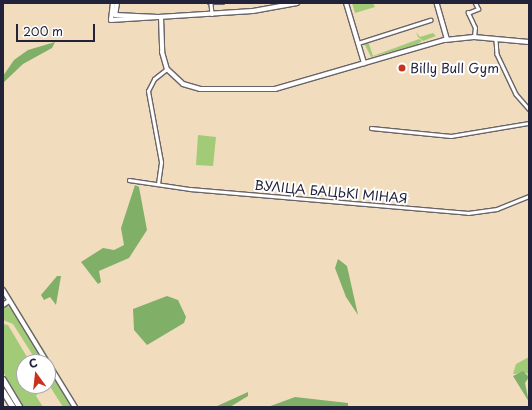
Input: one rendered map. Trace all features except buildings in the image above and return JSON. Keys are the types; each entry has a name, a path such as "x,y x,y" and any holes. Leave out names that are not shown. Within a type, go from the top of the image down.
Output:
{"highway":[{"path":"3,379 20,407"},
{"path":"3,391 13,407"}],"main road":[{"path":"112,3 111,20 115,17 161,17 212,14 297,3"},
{"path":"115,17 117,3"},
{"path":"346,3 364,63"},
{"path":"161,17 162,52 167,69 177,81 195,89 268,89 447,39 474,37 529,42"},
{"path":"3,290 42,354"},
{"path":"3,305 10,301"},
{"path":"56,376 75,407"}],"street":[{"path":"212,14 210,4 223,3"},
{"path":"437,3 447,39"},
{"path":"474,37 475,28 468,13 478,8 475,3"},
{"path":"358,43 430,20"},
{"path":"496,39 497,54 516,94 529,109"},
{"path":"158,184 161,162 148,92 154,78 167,69"},
{"path":"370,128 451,136 529,123"},
{"name":"ВУЛІЦА БАЦЬКІ МІНАЯ","path":"129,180 468,213 498,209 529,196"}],"green space":[{"path":"352,3 373,3 375,7 355,13"},
{"path":"416,32 420,37 433,33 436,36 423,41 418,37"},
{"path":"419,39 422,41 417,45 371,57 364,43 368,41 373,56"},
{"path":"55,42 52,48 23,64 3,83 3,76 14,60 28,50"},
{"path":"198,135 216,137 213,166 196,165"},
{"path":"135,185 139,187 147,230 129,258 99,271 101,282 98,284 81,262 103,248 114,250 124,245 121,228"},
{"path":"338,259 347,266 358,315 346,297 335,268"},
{"path":"57,276 61,276 56,305 50,297 44,300 41,295"},
{"path":"3,284 46,354 45,354 3,287"},
{"path":"167,296 178,300 186,317 184,323 147,345 134,330 133,309"},
{"path":"8,306 12,309 40,354 32,354 13,324 3,320 3,308"},
{"path":"3,324 8,325 25,354 16,354 16,394 3,372"},
{"path":"529,357 529,377 527,373 513,374 516,364"},
{"path":"56,370 79,407 56,371"},
{"path":"523,371 529,377 525,383 529,402 513,376"},
{"path":"56,380 73,407 63,407 55,394 56,394"},
{"path":"248,392 248,396 230,407 215,407"},
{"path":"16,394 37,394 36,396 43,407 24,407"},
{"path":"295,397 348,403 348,407 268,407"}],"place":[{"name":"Billy Bull Gym","path":"402,68"}]}
